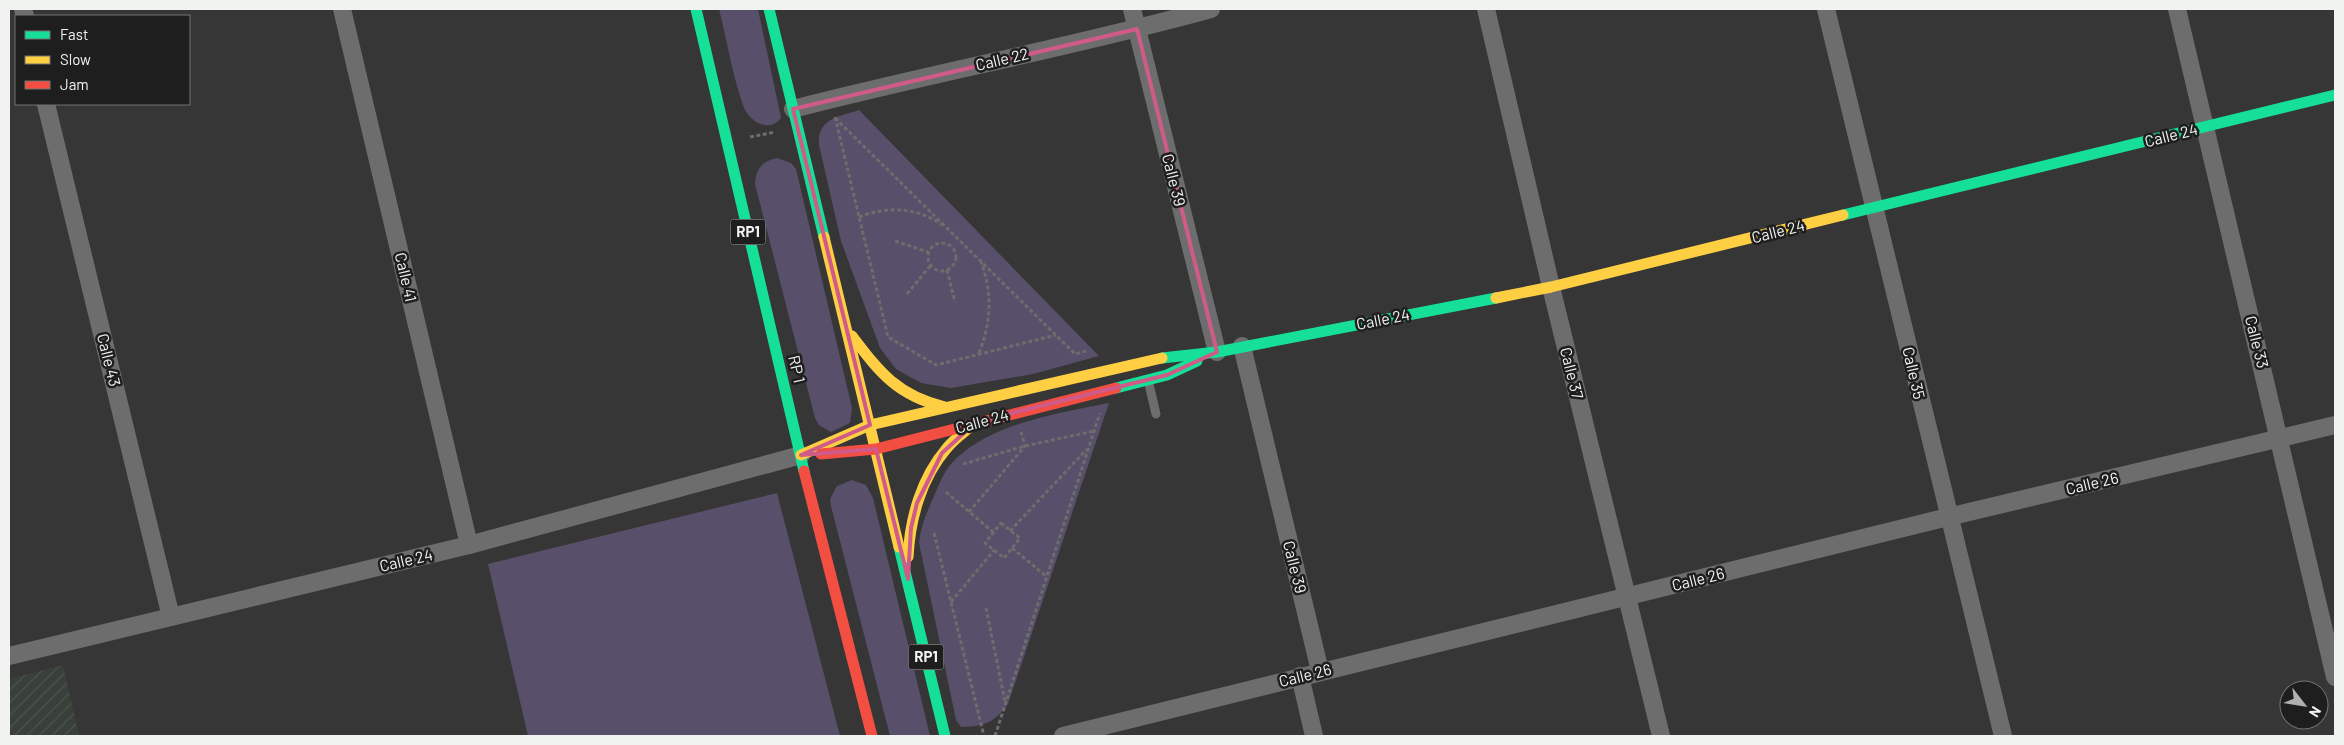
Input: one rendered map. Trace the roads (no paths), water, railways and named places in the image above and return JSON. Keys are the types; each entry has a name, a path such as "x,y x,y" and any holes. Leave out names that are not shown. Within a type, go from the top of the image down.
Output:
{"street":[{"name":"Calle 41","path":"342,9 469,545"},
{"name":"RP 1","path":"696,9 801,455 808,493 872,736"},
{"name":"RP1","path":"769,9 945,736"},
{"name":"Calle 39","path":"1132,9 1217,352"},
{"name":"Calle 22","path":"793,109 1137,29 1211,9"},
{"name":"Calle 37","path":"1486,9 1551,286 1661,736"},
{"name":"Calle 35","path":"1826,9 1948,517 2003,736"},
{"name":"Calle 33","path":"2177,9 2335,677"},
{"name":"Calle 24","path":"9,656 469,545 801,455 870,425 1158,359 1217,352 1551,286 2335,95"},
{"name":"Calle 43","path":"46,105 171,617"},
{"path":"847,330 876,366 902,390 919,400 945,407"},
{"name":"Calle 39","path":"1242,346 1320,671"},
{"name":"Calle 24","path":"801,455 876,449 976,422 1148,380 1167,374 1217,352"},
{"path":"908,579 911,528 917,503 942,453 976,422"},
{"name":"Calle 26","path":"1063,736 1948,517 2335,426"},
{"path":"1300,676 1314,736"}],"lane":[{"path":"1148,380 1156,414"}]}
